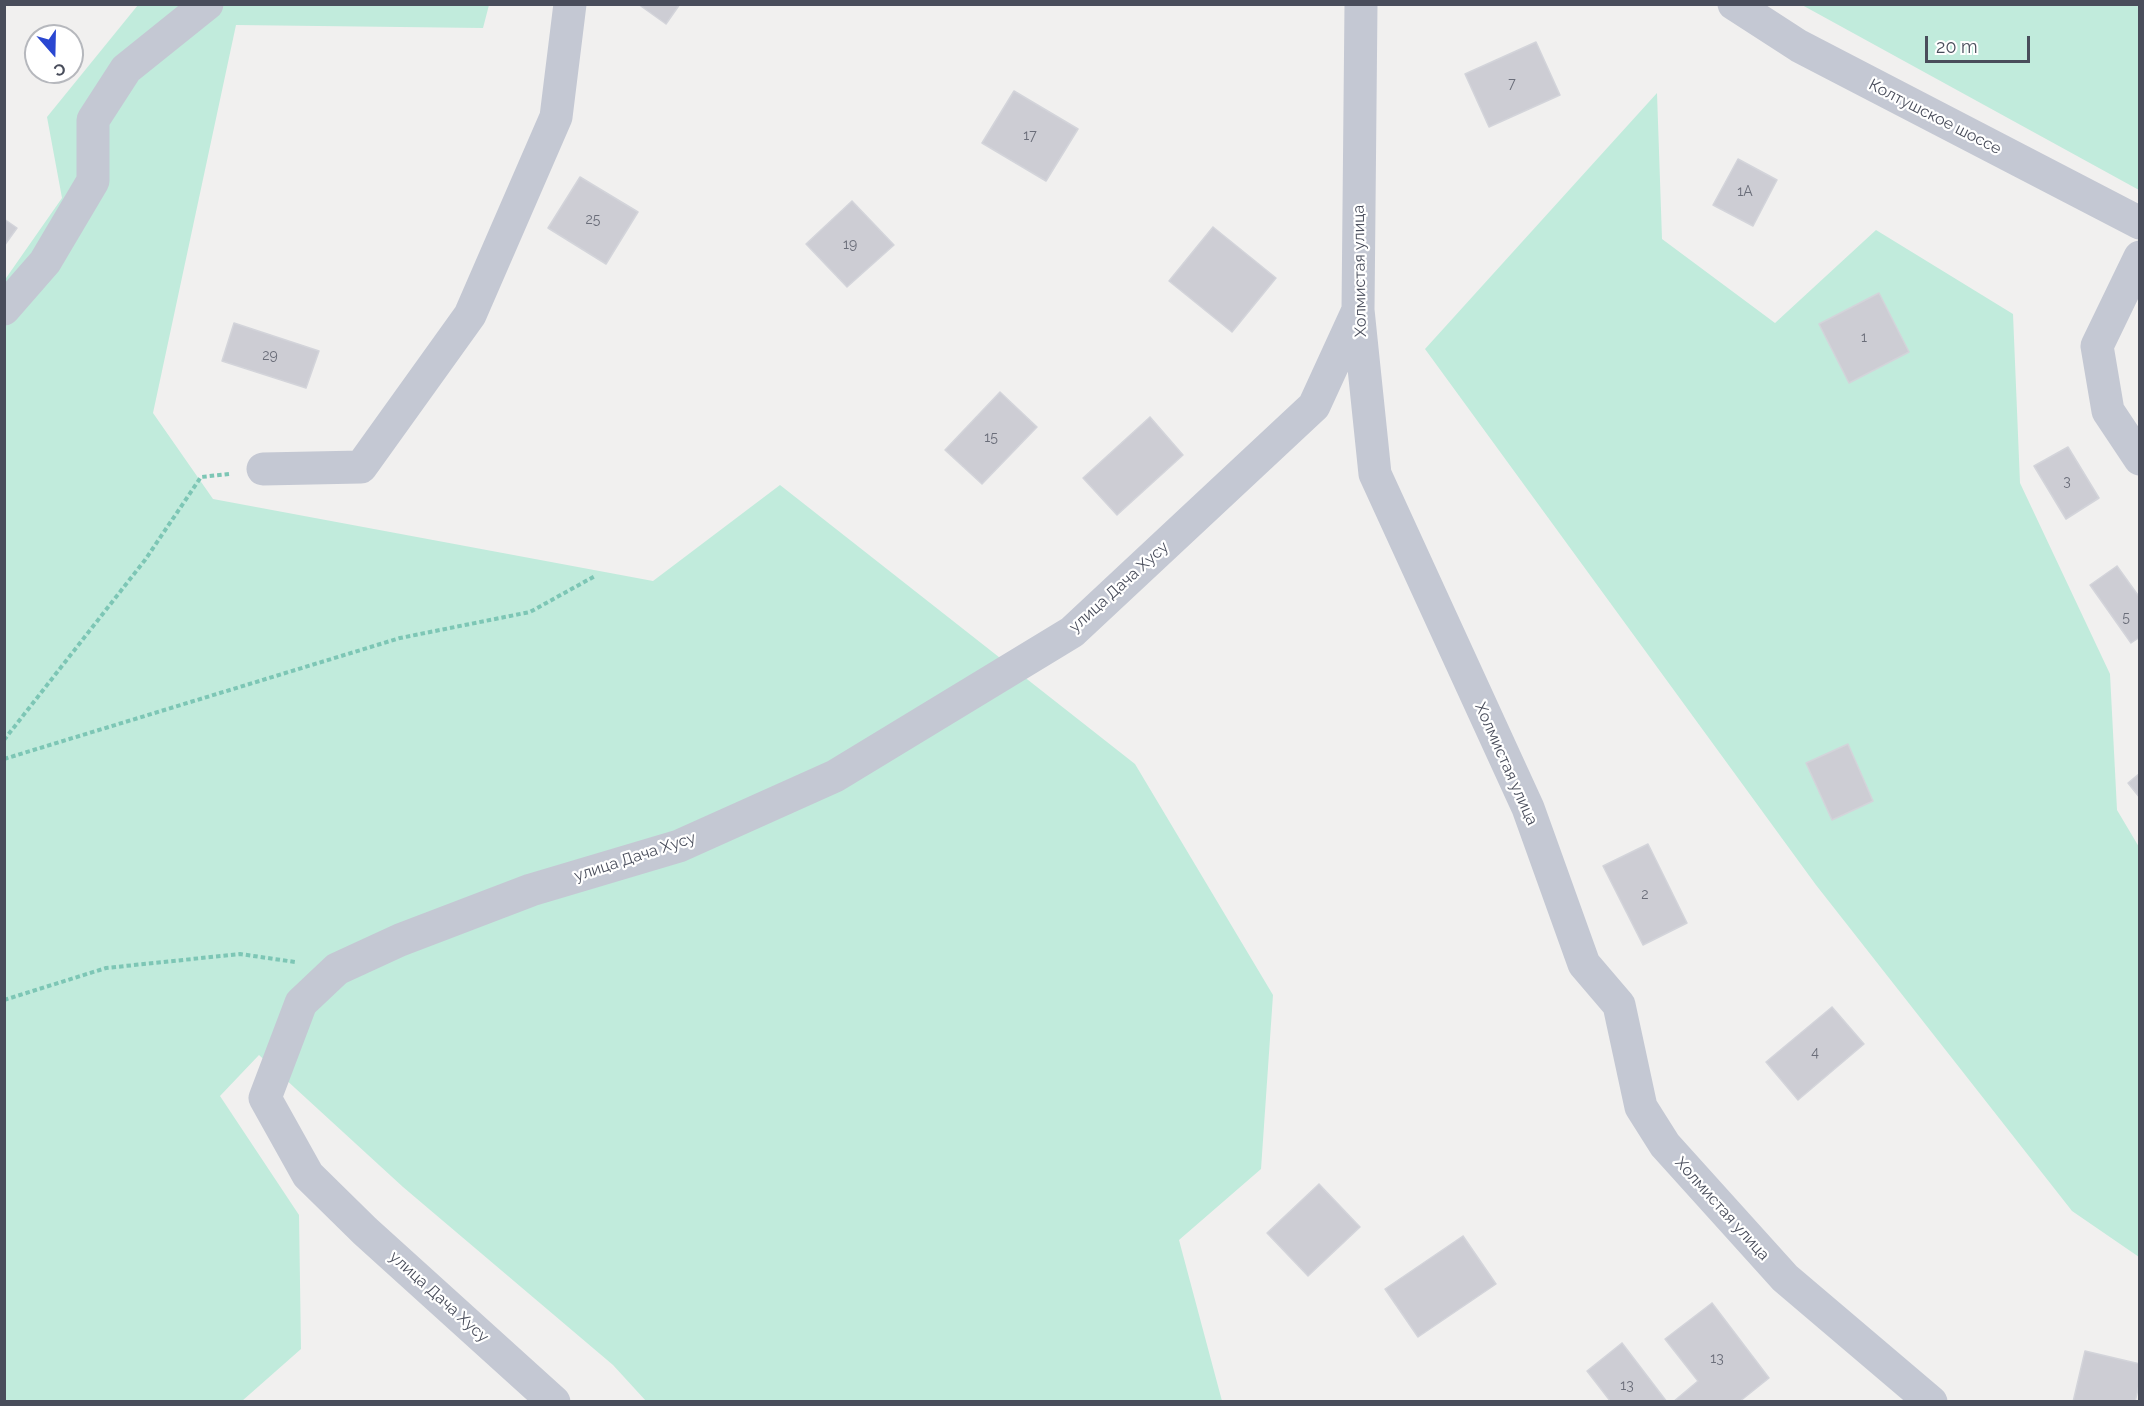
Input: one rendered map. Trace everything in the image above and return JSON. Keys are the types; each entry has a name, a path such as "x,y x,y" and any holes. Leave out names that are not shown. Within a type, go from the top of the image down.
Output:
{"street":[{"path":"4,309 45,262 93,181 93,120 126,69 207,4"},
{"path":"263,469 361,467 470,315 556,117 570,4"},
{"name":"Холмистая улица","path":"1361,4 1358,310 1375,474 1528,808 1584,964 1619,1005 1641,1107 1665,1145 1785,1278 1903,1391 1931,1401"},
{"name":"Колтушское шоссе","path":"1734,4 1799,46 2139,223"},
{"path":"2139,257 2097,346 2108,411 2139,459"},
{"name":"улица Дача Хусу","path":"554,1401 365,1231 308,1175 265,1098 301,1004 337,969 400,940 531,890 679,846 835,776 1072,632 1314,406 1358,310"}],"path":[{"path":"4,740 145,560 201,477 263,469"},
{"path":"4,759 400,638 530,612 595,576"},
{"path":"4,999 106,968 240,954 337,969"}],"green space":[{"path":"138,5 489,5 483,28 236,25 153,413 213,499 653,581 780,485 1135,764 1273,995 1261,1169 1179,1240 1222,1401 646,1401 613,1365 403,1187 259,1055 220,1096 299,1215 301,1349 242,1401 5,1402 4,281 62,198 47,117 74,84 84,84 84,71"},
{"path":"1802,5 2139,5 2139,190"},
{"path":"1657,93 1662,239 1775,323 1876,230 2013,314 2020,483 2110,674 2117,810 2139,847 2139,1257 2072,1211 1816,885 1425,349"}],"building":[{"path":"638,4 680,4 666,24"},
{"path":"1536,42 1560,95 1489,127 1465,74"},
{"path":"1014,91 1078,129 1046,181 982,143"},
{"path":"1738,159 1777,180 1753,226 1713,205"},
{"path":"580,177 638,212 606,264 548,228"},
{"path":"852,201 894,245 847,287 806,244"},
{"path":"4,219 17,228 4,246"},
{"path":"1213,227 1276,278 1232,332 1169,281"},
{"path":"1879,293 1909,352 1849,383 1819,324"},
{"path":"234,323 319,351 306,388 222,361"},
{"path":"1000,392 1037,427 982,484 945,450"},
{"path":"1150,417 1183,455 1117,515 1083,478"},
{"path":"2068,447 2099,498 2066,519 2034,466"},
{"path":"2117,566 2140,598 2140,637 2131,643 2090,585"},
{"path":"1848,744 1873,801 1832,820 1806,763"},
{"path":"2140,773 2140,798 2128,783"},
{"path":"1648,844 1687,923 1643,945 1603,866"},
{"path":"1832,1007 1864,1044 1798,1100 1766,1062"},
{"path":"1319,1184 1360,1227 1308,1276 1267,1233"},
{"path":"1463,1236 1496,1284 1418,1337 1385,1289"},
{"path":"1712,1303 1769,1378 1739,1402 1673,1402 1698,1381 1665,1339"},
{"path":"1622,1343 1667,1402 1611,1402 1587,1371"},
{"path":"2085,1351 2140,1364 2140,1381 2135,1402 2073,1402"}]}
